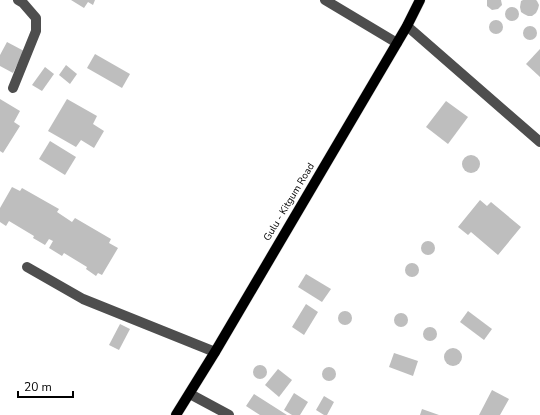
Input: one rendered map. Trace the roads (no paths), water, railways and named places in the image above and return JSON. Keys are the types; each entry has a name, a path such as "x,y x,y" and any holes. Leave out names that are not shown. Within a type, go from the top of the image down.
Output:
{"main road":[{"name":"Gulu - Kitgum Road","path":"176,415 215,352 407,26 420,0"}],"street":[{"path":"13,88 36,31 36,18 24,3 18,0"},
{"path":"325,0 397,43"},
{"path":"407,26 540,142"},
{"path":"27,267 83,299 215,352"},
{"path":"190,394 230,415"}]}
